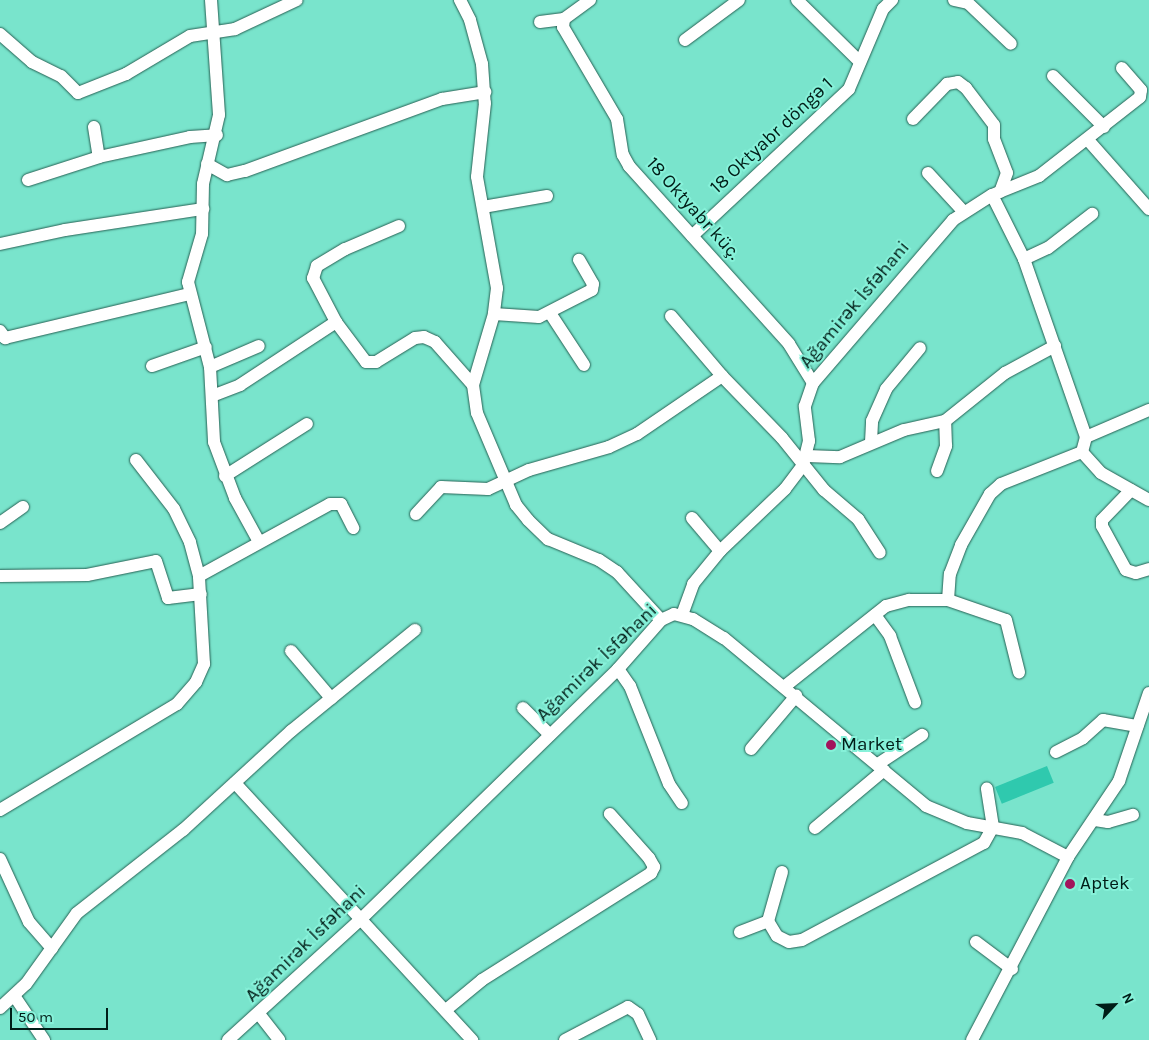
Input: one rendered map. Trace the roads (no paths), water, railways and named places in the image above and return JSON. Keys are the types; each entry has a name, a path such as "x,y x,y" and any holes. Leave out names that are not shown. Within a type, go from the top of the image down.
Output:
{"street":[{"path":"211,0 215,31 217,135 202,184 203,209 200,247 188,282 189,294 210,367 212,396 210,424 226,476 258,540"},
{"path":"0,34 32,62 61,76 78,93 126,74 190,36 235,28 297,0"},
{"path":"460,0 473,29 485,92 476,177 496,273 494,314 473,385 477,412 516,505 535,528 548,539 599,560 617,572 662,620"},
{"path":"540,22 564,18 590,0"},
{"path":"685,40 739,0"},
{"path":"797,0 833,40 860,62"},
{"name":"18 Oktyabr döngə 1","path":"692,236 849,89 883,9 892,0"},
{"path":"954,0 968,2 1011,44"},
{"name":"18 Oktyabr küç.","path":"564,18 567,38 617,119 623,155 629,166 789,344 813,383"},
{"name":"Ağamirək İsfəhani","path":"228,1040 259,1014 359,921 618,669 662,620 682,615 693,584 720,551 785,489 805,460 805,406 813,383 935,238 963,211 996,194 1039,176 1088,140 1140,97 1141,90 1122,68"},
{"path":"1053,76 1104,127"},
{"path":"913,119 947,84 958,82 966,88 994,125 994,139 1008,173 996,194 1024,259 1086,437 1082,452"},
{"path":"208,164 227,175 244,171 442,99 485,92"},
{"path":"94,127 98,157"},
{"path":"28,180 98,157 190,137 217,135"},
{"path":"1088,140 1149,209"},
{"path":"928,173 963,211"},
{"path":"483,207 547,196"},
{"path":"0,244 92,225 203,209"},
{"path":"1024,259 1048,248 1092,214"},
{"path":"399,226 345,248 313,271 336,322 366,362 376,362 415,338 424,337 435,342 473,385"},
{"path":"494,314 528,318 550,314 592,290 593,284 579,260"},
{"path":"0,332 5,338 189,294"},
{"path":"550,314 584,365"},
{"path":"671,316 722,376 805,460 833,500 858,518 880,553"},
{"path":"212,396 240,385 336,322"},
{"path":"210,367 259,346"},
{"path":"805,460 831,460 870,442 945,420 1005,373 1055,346"},
{"path":"152,366 206,348"},
{"path":"870,442 872,421 886,389 920,348"},
{"path":"416,514 441,487 488,489 505,481 637,434 722,376"},
{"path":"1086,437 1149,410"},
{"path":"937,471 946,446 945,420"},
{"path":"226,476 307,424"},
{"path":"1082,452 1100,473 1149,500"},
{"path":"948,600 950,574 959,552 990,494 1014,476 1082,452"},
{"path":"0,810 177,704 196,682 204,664 199,576 190,542 174,509 136,460"},
{"path":"1131,490 1102,520 1102,526 1126,570 1136,573 1149,569"},
{"path":"199,576 258,540 336,502 353,528"},
{"path":"0,523 23,507"},
{"path":"692,518 720,551"},
{"path":"0,576 86,575 156,561 168,598 201,594"},
{"path":"784,687 875,615 895,602 948,600 1006,620 1019,672"},
{"path":"682,615 724,638 926,806 956,820 1022,833 1068,857"},
{"path":"875,615 890,636 915,702"},
{"path":"0,1008 15,997 77,913 183,830 331,698 415,630"},
{"path":"292,651 331,698"},
{"path":"618,669 630,686 669,784 682,803"},
{"path":"972,1040 1012,969 1068,857 1095,820 1119,781 1149,693"},
{"path":"751,749 796,696"},
{"path":"523,708 550,735"},
{"path":"1056,752 1090,733 1104,720 1137,726"},
{"path":"815,828 881,767 922,735"},
{"path":"235,783 359,921 447,1009 472,1040"},
{"path":"782,872 768,921 777,936 789,942 802,940 984,843 993,828 987,788"},
{"path":"447,1009 482,980 651,873 654,867 649,858 610,814"},
{"path":"1095,820 1108,822 1133,815"},
{"path":"0,859 28,922 52,948"},
{"path":"740,932 768,921"},
{"path":"976,942 1012,969"},
{"path":"15,997 44,1040"},
{"path":"565,1040 628,1008 638,1014 650,1040"},
{"path":"259,1014 279,1040"}],"place":[{"name":"Market","path":"831,745"},
{"name":"Aptek","path":"1070,884"}]}
